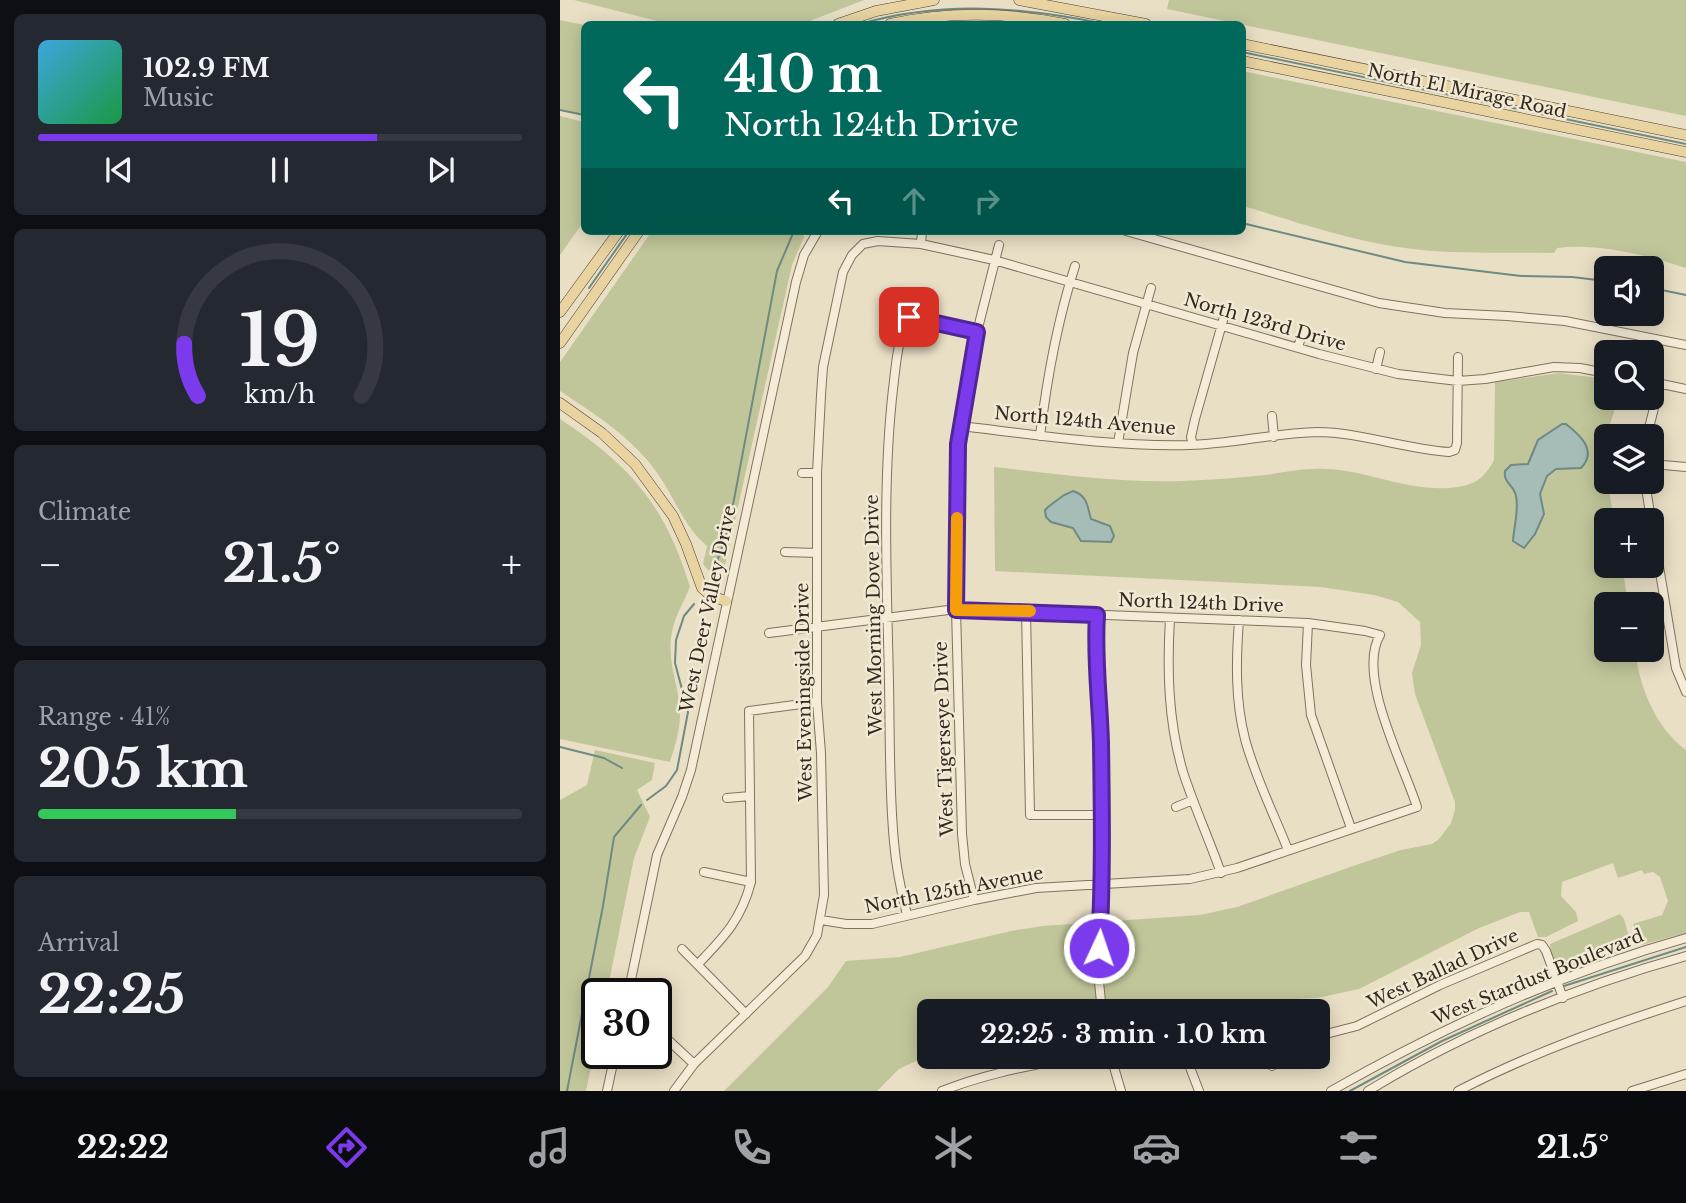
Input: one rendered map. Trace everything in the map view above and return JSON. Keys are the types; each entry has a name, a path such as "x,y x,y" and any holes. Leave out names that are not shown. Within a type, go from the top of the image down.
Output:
{"main road":[{"path":"847,21 877,11 934,0"},
{"path":"1019,0 1130,21"},
{"path":"907,21 935,16 980,14 1047,21"},
{"name":"North El Mirage Road","path":"1246,45 1686,135"},
{"name":"North El Mirage Road","path":"1246,62 1686,152"},
{"path":"560,312 616,235"},
{"path":"560,343 636,235"},
{"path":"560,403 608,439 635,464 673,516 702,588 711,596 726,601"}],"street":[{"name":"West Deer Valley Drive","path":"631,978 657,855 691,770 796,282 804,256 816,235"},
{"path":"921,244 922,235"},
{"path":"1140,235 1379,303 1445,313 1565,321 1686,345"},
{"name":"North 123rd Drive","path":"863,244 878,241 921,244 994,260 1376,369 1433,379 1485,379 1554,367 1594,371"},
{"name":"West Eveningside Drive","path":"674,1091 694,1064 805,956 817,935 821,920 824,854 817,702 817,473 821,395 827,345 843,272 852,255 863,244"},
{"name":"West Tigerseye Drive","path":"974,900 965,864 962,834 956,610 957,465 977,332 999,245"},
{"path":"1040,436 1048,375 1074,266"},
{"path":"1118,443 1128,374 1151,288"},
{"path":"1193,445 1191,437 1195,419 1226,310"},
{"name":"West Morning Dove Drive","path":"907,915 894,841 888,617 888,444 895,370 903,327 909,317 977,332"},
{"path":"1298,347 1304,328"},
{"path":"1376,369 1380,352"},
{"path":"1458,357 1458,381"},
{"name":"North 124th Avenue","path":"961,426 1118,443 1193,445 1334,433 1424,450 1455,450 1458,381"},
{"path":"1664,385 1686,389"},
{"path":"1272,416 1274,437"},
{"path":"1664,465 1686,467"},
{"path":"802,473 817,473"},
{"path":"785,552 817,553"},
{"path":"1661,578 1676,668 1686,692"},
{"name":"North 124th Drive","path":"769,633 956,610 1308,623 1380,635 1375,644 1378,703 1417,807"},
{"path":"1026,611 1030,815 1102,816"},
{"path":"1097,615 1095,643 1102,816 1098,970 1101,999"},
{"path":"1170,618 1167,658 1174,732 1193,800 1221,873"},
{"path":"1239,620 1236,660 1238,700 1245,739 1288,850"},
{"path":"1308,623 1306,666 1311,715 1351,828"},
{"path":"698,964 737,921 751,882 749,711 817,702"},
{"path":"727,798 750,796"},
{"path":"1176,807 1193,800"},
{"name":"North 125th Avenue","path":"821,920 872,924 1036,888 1190,879 1221,873 1417,807"},
{"path":"704,873 751,882"},
{"name":"West Stardust Boulevard","path":"1331,1091 1462,1021 1617,958 1686,938"},
{"name":"West Ballad Drive","path":"1330,1033 1357,1026 1440,985 1537,944 1542,945 1557,983"},
{"path":"682,949 746,1014"},
{"name":"West Stardust Boulevard","path":"1368,1091 1477,1034 1625,974 1686,956"},
{"path":"1557,983 1563,998"},
{"path":"1458,1091 1557,1046 1686,1001"},
{"path":"672,1044 694,1064"},
{"path":"607,1091 612,1069"},
{"path":"942,1091 964,1082 1021,1069"},
{"path":"1115,1069 1121,1091"},
{"path":"1191,1069 1199,1091"},
{"path":"1632,1091 1686,1074"}],"green space":[{"path":"574,0 864,0 810,21 657,21"},
{"path":"1169,0 1686,0 1686,116 1246,25 1246,21 1225,21 1167,9"},
{"path":"560,20 581,24 581,114 560,109"},
{"path":"1246,72 1686,162 1686,268 1664,262 1664,256 1642,256 1589,247 1557,248 1554,253 1456,252 1378,244 1246,207"},
{"path":"560,116 581,121 581,225 560,255"},
{"path":"649,235 804,235 792,265 725,565 719,572 708,570 703,564 707,546 686,521 648,461 613,428 560,391 560,362"},
{"path":"1559,373 1594,377 1594,410 1615,410 1610,424 1594,424 1594,494 1610,494 1612,508 1594,508 1594,578 1624,578 1626,592 1594,592 1594,662 1637,662 1650,705 1657,718 1675,741 1686,750 1686,933 1641,945 1633,924 1662,915 1668,901 1660,877 1653,872 1644,874 1642,870 1618,878 1613,863 1562,882 1561,896 1576,912 1578,921 1546,937 1538,937 1529,912 1520,912 1479,928 1359,989 1317,998 1297,999 917,999 917,1061 899,1069 877,1091 724,1091 828,987 846,961 900,957 1042,926 1200,915 1237,907 1401,850 1432,844 1439,839 1451,823 1455,802 1415,694 1412,673 1421,645 1420,622 1398,602 1374,595 1321,587 995,571 994,467 1134,481 1224,479 1325,469 1359,473 1428,488 1463,486 1482,477 1494,460 1495,382"},
{"path":"560,419 607,454 642,490 669,533 690,587 676,618 671,638 671,659 680,714 670,762 560,739"},
{"path":"595,750 655,763 652,780 637,790 650,817 634,858 610,978 581,978 581,1069 591,1069 586,1091 560,1091 560,800 587,785"},
{"path":"1620,914 1624,919 1632,948 1559,971 1550,944"}],"water":[{"path":"1562,424 1577,433 1585,444 1588,456 1581,468 1556,469 1547,476 1540,494 1544,514 1535,534 1524,548 1513,541 1517,502 1505,471 1511,465 1528,464 1538,440"},
{"path":"1073,491 1084,499 1091,519 1110,526 1114,536 1111,542 1081,541 1073,528 1051,522 1046,517 1045,510 1048,507"}],"waterway":[{"path":"872,21 922,11 952,9 1013,10 1090,21"},
{"path":"1246,53 1686,144"},
{"path":"560,110 581,114"},
{"path":"1246,224 1405,262 1521,276 1594,280"},
{"path":"589,288 626,235"},
{"path":"714,570 733,505 777,271 792,235"},
{"path":"1664,290 1686,295"},
{"path":"647,800 666,786 677,770 688,712 675,663 676,640 684,616 694,604"},
{"path":"560,747 604,758 622,768"},
{"path":"567,1091 614,837 641,805"},
{"path":"1564,986 1686,947"},
{"path":"1350,1091 1442,1041 1552,991"}],"slow traffic":[{"path":"957,518 956,610 1030,611"}],"route":[{"path":"909,317 977,332 958,444 956,610 1097,615 1095,643 1101,741 1102,885 1099,948"}]}
